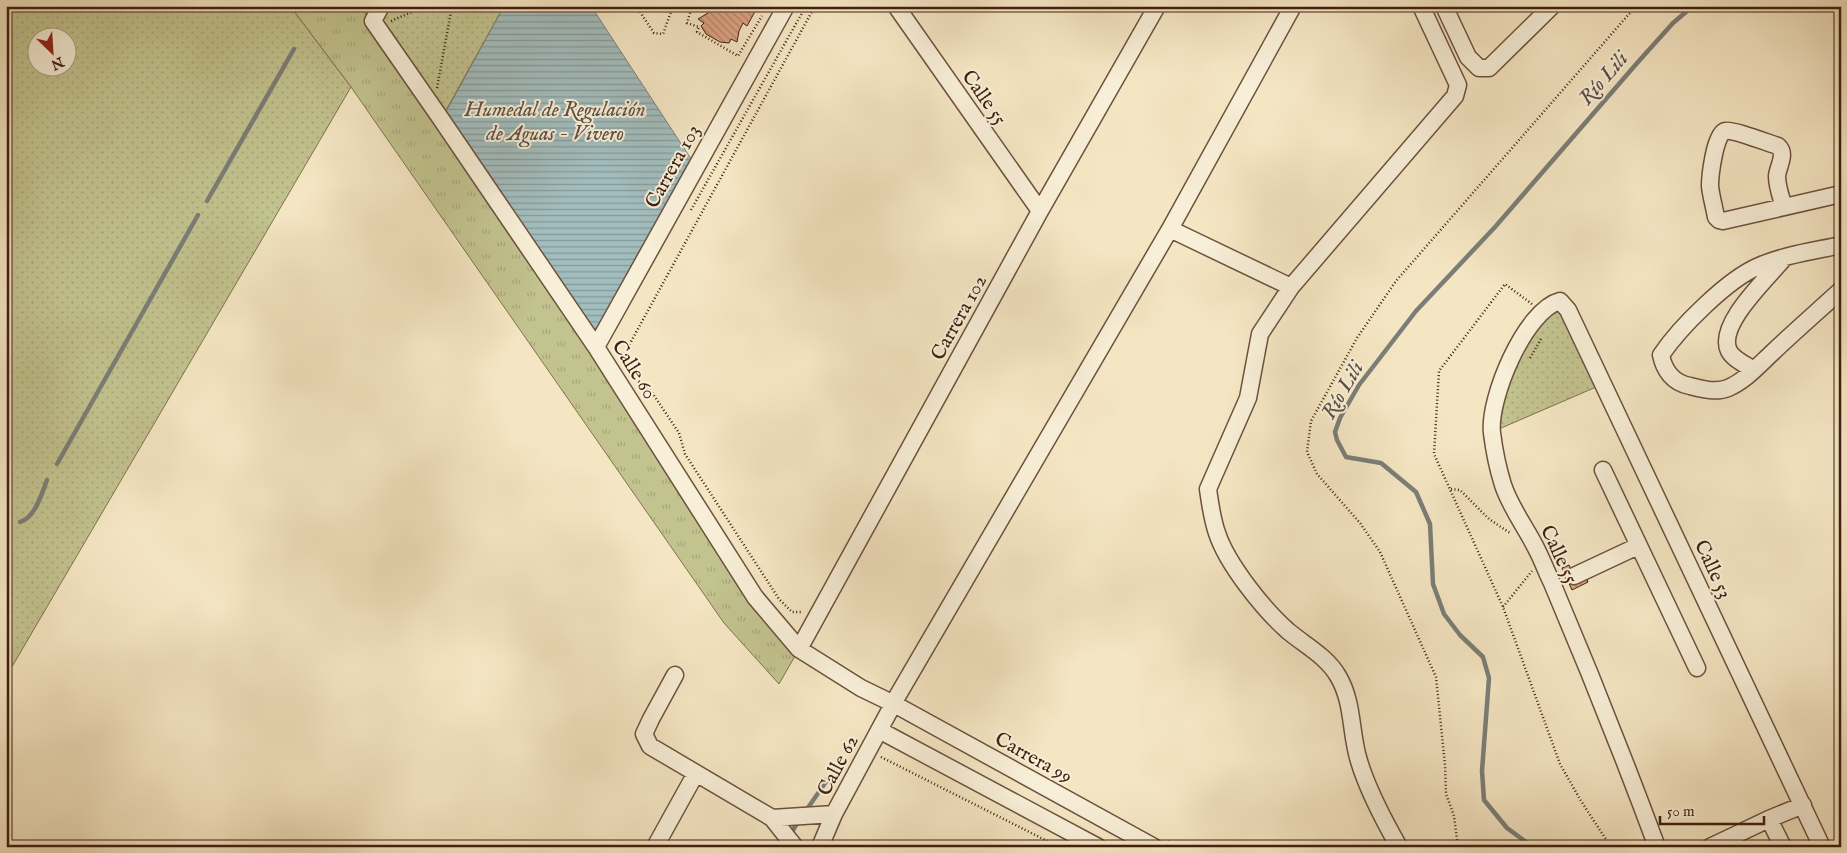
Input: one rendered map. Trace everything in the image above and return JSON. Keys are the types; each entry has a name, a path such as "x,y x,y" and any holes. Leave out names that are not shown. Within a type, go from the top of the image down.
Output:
{"street":[{"path":"379,22 381,6"},
{"name":"Carrera 103","path":"596,347 786,6"},
{"name":"Calle 55","path":"896,6 1040,211"},
{"name":"Carrera 102","path":"799,650 1040,211 1157,6"},
{"name":"Calle 62","path":"820,847 834,814 879,730 1170,229 1293,6"},
{"path":"1399,847 1372,796 1358,760 1352,711 1339,678 1328,661 1288,630 1255,594 1231,562 1217,534 1208,489 1248,398 1260,334 1291,287 1455,96 1458,85 1421,6"},
{"path":"1444,6 1468,57 1479,68 1489,68 1552,6"},
{"name":"Calle 60","path":"379,22 441,119 596,347 753,596 799,650 860,688 894,704"},
{"path":"1784,207 1777,182 1782,154 1781,149 1778,146 1727,130 1722,132 1718,137 1711,169 1710,185 1716,216 1719,220 1723,221 1841,194"},
{"path":"1170,229 1291,287"},
{"path":"1841,245 1784,258 1760,266 1739,277 1727,286 1669,343 1661,355 1664,368 1672,378 1686,386 1710,390 1726,389 1754,370 1841,290"},
{"path":"1754,370 1730,354 1726,342 1729,328 1738,312 1784,258"},
{"name":"Calle 53","path":"1543,312 1554,303 1560,301 1568,310 1822,847"},
{"name":"Calle 55","path":"1543,312 1515,349 1504,374 1492,418 1492,432 1503,484 1512,506 1538,551 1565,581 1636,791 1657,847"},
{"path":"1603,470 1697,668"},
{"path":"1565,581 1638,546"},
{"path":"675,675 650,719 644,734 650,746 772,818 795,847"},
{"name":"Carrera 99","path":"894,704 1154,847"},
{"path":"879,730 1098,847"},
{"path":"655,847 696,773"},
{"path":"1710,847 1769,819 1803,806"},
{"path":"772,818 834,814"},
{"path":"1769,819 1783,847"}],"path":[{"path":"379,22 426,6"},
{"path":"435,95 452,6"},
{"path":"636,6 654,33 663,34 673,6"},
{"path":"692,6 687,23 699,27 696,32 738,56 763,14"},
{"path":"689,214 806,6"},
{"path":"626,366 622,358 815,6"},
{"path":"1458,847 1454,816 1446,794 1436,677 1380,552 1360,523 1317,474 1307,452 1311,421 1357,338 1396,282 1636,6"},
{"path":"1543,312 1505,284 1439,371 1434,454 1503,607 1560,764 1611,847"},
{"path":"630,374 651,391 679,433 686,454 696,471 779,599 792,612 820,612"},
{"path":"1451,489 1460,490 1489,519 1511,533"},
{"path":"1503,607 1533,570 1538,551"},
{"path":"868,751 1059,847"}],"green space":[{"path":"6,6 290,6 351,87 6,677"},
{"path":"290,6 360,6 373,21 799,649 779,684 724,623 351,87"},
{"path":"360,6 504,6 441,119"},
{"path":"1555,303 1603,384 1492,432 1503,374"}],"water":[{"name":"Humedal de Regulación de Aguas - Vivero","path":"504,6 591,6 695,165 596,347 442,119"}],"building":[{"path":"712,6 758,6 747,26 743,23 737,42 731,39 729,43 720,42 706,34 701,26 704,23 698,19 708,13"},
{"path":"1569,565 1575,579 1585,574 1588,582 1572,590 1562,568"}],"waterway":[{"name":"Río Lili","path":"1537,847 1526,842 1507,828 1484,800 1482,771 1489,678 1483,657 1460,635 1444,614 1433,584 1430,524 1416,492 1381,463 1346,457 1335,432 1340,418 1359,385 1416,311 1495,227 1673,23 1693,6"},
{"path":"207,201 294,49"},
{"path":"57,464 198,215"},
{"path":"20,522 30,516 34,510 47,480"},
{"path":"805,812 830,776"},
{"path":"790,835 799,820"}]}
